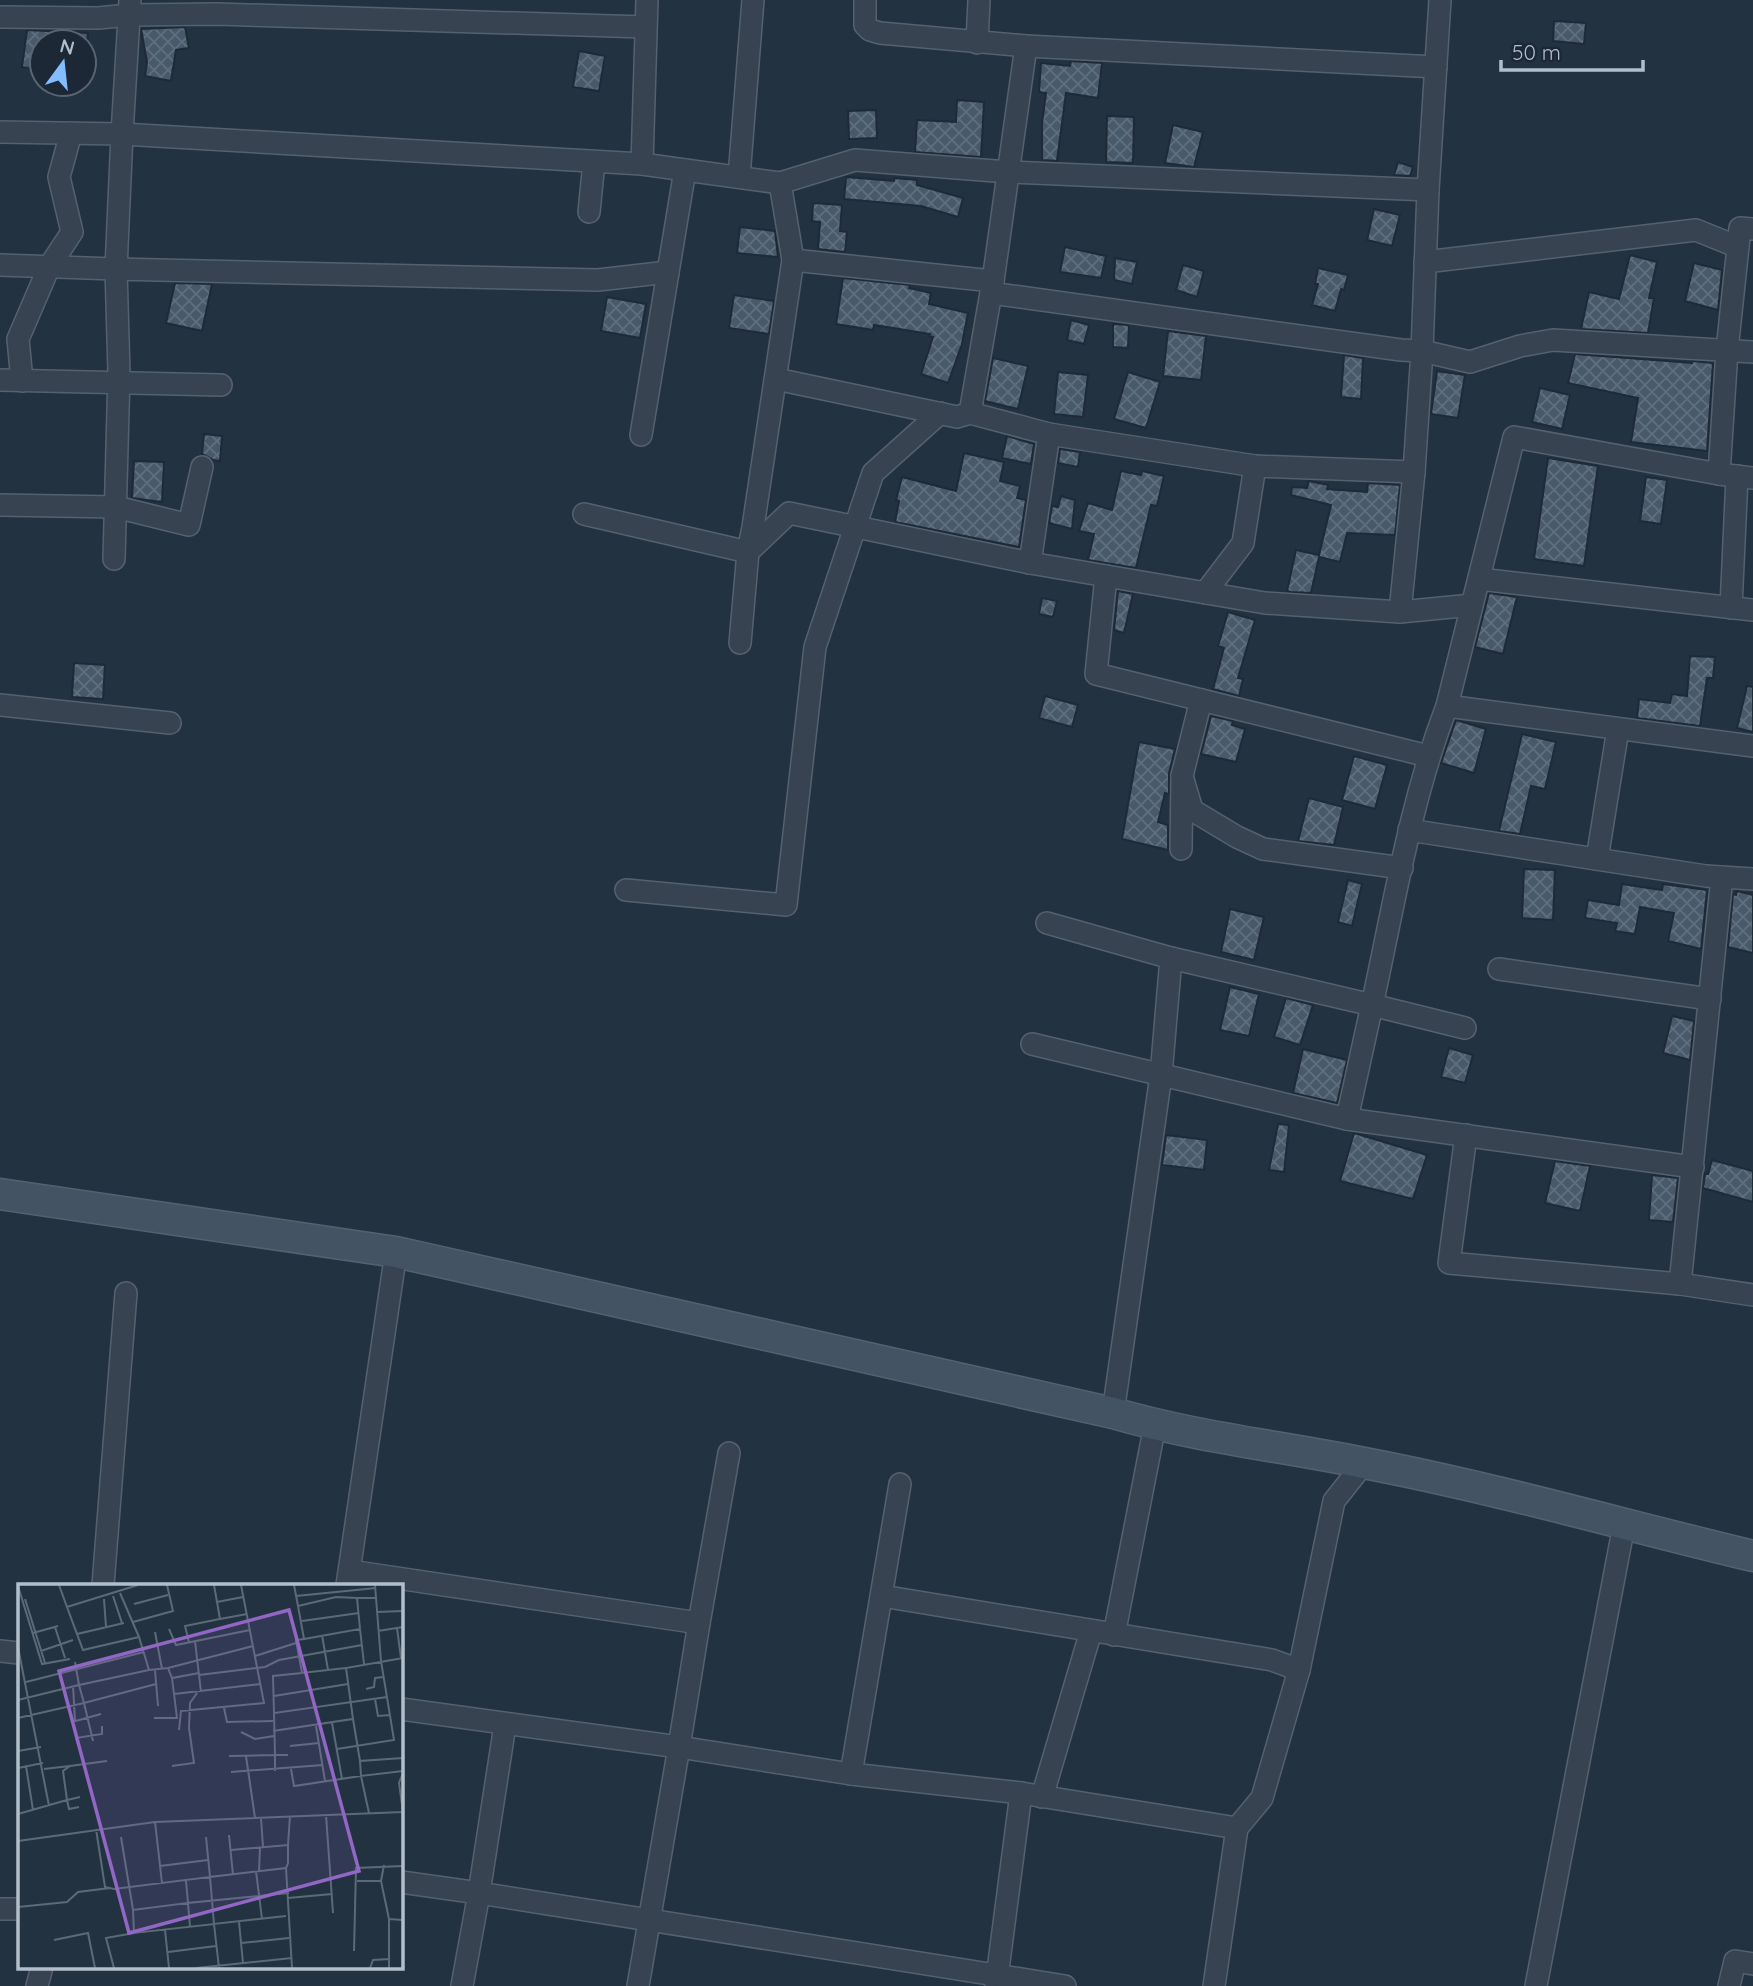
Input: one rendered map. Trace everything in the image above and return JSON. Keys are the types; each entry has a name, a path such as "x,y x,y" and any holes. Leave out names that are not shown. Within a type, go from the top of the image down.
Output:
{"street":[{"path":"642,164 647,0"},
{"path":"739,177 753,0"},
{"path":"865,0 865,25 880,33 1026,46 1436,67"},
{"path":"977,43 979,0"},
{"path":"1400,612 1414,471 1422,351 1428,190 1440,0"},
{"path":"0,17 98,18 130,8 230,7 645,27"},
{"path":"114,559 119,383 117,269 130,8"},
{"path":"970,413 992,287 1026,46"},
{"path":"0,132 122,134 642,164 780,183 855,160 1008,172 1428,190"},
{"path":"22,381 18,339 49,267 72,232 59,177 71,133"},
{"path":"589,212 594,162"},
{"path":"641,435 685,170"},
{"path":"740,643 748,552 793,260 780,183"},
{"path":"1731,608 1737,476 1727,350 1740,228 1753,229"},
{"path":"1425,262 1696,230 1738,247"},
{"path":"793,260 1422,351 1470,362 1520,345 1553,340 1753,352"},
{"path":"0,265 598,280 668,272"},
{"path":"776,379 957,417 970,413 1049,434 1255,466 1414,471"},
{"path":"0,380 222,386"},
{"path":"626,890 786,905 815,647 873,473 940,413"},
{"path":"1030,563 1049,434"},
{"path":"1347,1119 1409,830 1428,756 1447,706 1514,437 1737,476"},
{"path":"1205,593 1243,543 1255,466"},
{"path":"0,505 116,507 190,525 202,467"},
{"path":"748,552 789,513 1030,563 1265,603 1400,612 1472,605"},
{"path":"584,514 748,552"},
{"path":"1106,576 1096,674 1428,756"},
{"path":"1479,579 1753,610"},
{"path":"1181,849 1182,776 1201,700"},
{"path":"0,705 170,723"},
{"path":"1447,706 1753,746"},
{"path":"1597,859 1618,729"},
{"path":"1182,776 1192,810 1263,849 1402,867"},
{"path":"1409,830 1722,877 1753,879"},
{"path":"1680,1284 1722,877"},
{"path":"1047,923 1171,958 1465,1028"},
{"path":"1113,1413 1161,1075 1171,958"},
{"path":"1499,969 1710,999"},
{"path":"1032,1044 1347,1119 1693,1167"},
{"path":"1466,1135 1449,1263 1680,1284 1753,1295"},
{"path":"0,1194 396,1252 1113,1413 1155,1425 1364,1463 1486,1490 1753,1556"},
{"path":"396,1252 349,1578 396,1584"},
{"path":"103,1584 126,1293"},
{"path":"1114,1635 1155,1425"},
{"path":"638,1986 729,1453"},
{"path":"1214,1986 1237,1828 1262,1798 1299,1670 1334,1501 1364,1463"},
{"path":"851,1774 901,1484"},
{"path":"1536,1986 1624,1525"},
{"path":"402,1585 699,1623"},
{"path":"882,1596 1272,1660 1299,1670"},
{"path":"996,1980 1031,1795 1091,1631"},
{"path":"0,1651 18,1653"},
{"path":"402,1709 679,1747 851,1774 1031,1795 1237,1828"},
{"path":"462,1986 505,1725"},
{"path":"402,1882 651,1919 996,1980 1065,1986"},
{"path":"0,1909 18,1909"},
{"path":"1729,1986 1735,1961 1753,1964"},
{"path":"37,1986 42,1968"}],"building":[{"path":"1554,21 1586,23 1584,44 1553,41"},
{"path":"185,27 189,48 176,50 171,81 145,76 147,62 141,29"},
{"path":"27,30 28,30 28,68 22,67"},
{"path":"579,51 605,56 599,91 573,87"},
{"path":"1071,61 1102,63 1098,98 1066,93 1057,161 1042,160 1042,123 1046,93 1039,92 1041,63 1070,66"},
{"path":"957,100 984,102 981,157 915,152 917,120 956,122"},
{"path":"876,110 877,138 849,139 848,111"},
{"path":"1107,116 1134,117 1133,163 1106,162"},
{"path":"1173,125 1203,132 1194,167 1165,163"},
{"path":"1398,162 1413,167 1410,176 1394,175"},
{"path":"846,177 917,180 917,185 963,198 958,217 921,206 844,199"},
{"path":"813,203 842,205 840,231 847,232 845,252 818,249 820,222 812,221"},
{"path":"1374,209 1400,215 1392,246 1367,240"},
{"path":"740,227 775,231 778,257 737,253"},
{"path":"1065,247 1106,256 1101,278 1060,272"},
{"path":"1630,255 1657,262 1649,298 1654,298 1648,333 1581,329 1589,292 1619,299"},
{"path":"1115,258 1137,262 1132,284 1114,280"},
{"path":"1694,263 1722,270 1718,310 1685,301"},
{"path":"1183,265 1204,271 1197,297 1176,290"},
{"path":"1318,268 1348,275 1335,311 1312,305 1318,284 1315,284"},
{"path":"843,278 910,285 909,288 931,293 929,304 968,313 962,344 948,383 921,374 933,337 929,336 930,334 874,325 873,330 836,324"},
{"path":"175,283 212,284 202,331 166,323"},
{"path":"734,295 774,301 769,334 729,328"},
{"path":"607,297 646,304 640,338 601,331"},
{"path":"1071,320 1089,325 1084,344 1067,340"},
{"path":"1113,324 1129,325 1128,348 1113,347"},
{"path":"1168,331 1206,336 1201,380 1163,376"},
{"path":"1575,354 1713,363 1707,451 1631,442 1638,398 1568,383"},
{"path":"1344,355 1363,358 1361,399 1341,397"},
{"path":"993,358 1028,366 1018,409 985,401"},
{"path":"1437,371 1465,375 1458,418 1431,414"},
{"path":"1058,372 1088,375 1083,417 1054,414"},
{"path":"1128,372 1160,382 1146,428 1114,419"},
{"path":"1540,388 1570,395 1562,429 1532,422"},
{"path":"204,434 222,436 220,461 202,454"},
{"path":"1007,436 1034,444 1031,464 1002,458"},
{"path":"1060,449 1080,452 1078,467 1058,463"},
{"path":"964,453 1004,462 1000,481 1020,486 1017,498 1026,500 1019,547 895,522 899,501 896,500 902,477 956,491"},
{"path":"1548,458 1598,466 1584,566 1534,559"},
{"path":"134,461 164,462 162,502 132,498"},
{"path":"1121,471 1141,475 1142,471 1164,476 1157,506 1151,505 1136,568 1088,560 1094,534 1079,531 1088,503 1112,510"},
{"path":"1646,477 1667,480 1661,524 1640,521"},
{"path":"1309,481 1328,485 1327,489 1367,492 1368,483 1400,485 1395,535 1347,533 1340,562 1319,557 1311,593 1291,592 1287,591 1296,550 1319,555 1331,505 1291,495 1292,487 1307,488"},
{"path":"1061,496 1075,500 1072,529 1049,523 1052,506 1058,507"},
{"path":"1118,591 1133,594 1124,633 1114,630"},
{"path":"1489,593 1517,597 1503,654 1475,647"},
{"path":"1042,598 1057,601 1053,617 1039,614"},
{"path":"1228,612 1255,620 1238,678 1243,679 1239,696 1213,689 1224,648 1218,646"},
{"path":"1690,656 1715,657 1713,678 1707,678 1700,726 1637,718 1639,699 1670,703 1672,694 1687,696"},
{"path":"74,663 105,665 103,699 72,697"},
{"path":"1747,686 1753,687 1753,732 1737,728"},
{"path":"1045,696 1078,705 1072,727 1039,718"},
{"path":"1211,716 1233,721 1232,725 1245,729 1236,762 1201,754"},
{"path":"1456,720 1486,729 1474,773 1441,763"},
{"path":"1522,734 1556,742 1545,789 1531,786 1520,834 1499,831"},
{"path":"1139,742 1175,749 1169,773 1169,794 1165,793 1158,822 1168,825 1168,850 1122,839"},
{"path":"1354,756 1387,765 1375,809 1342,800"},
{"path":"1309,798 1343,807 1334,845 1298,841"},
{"path":"1524,869 1555,870 1553,920 1522,918"},
{"path":"1348,880 1362,884 1352,926 1338,922"},
{"path":"1622,884 1662,890 1663,884 1707,890 1701,949 1668,941 1674,913 1640,907 1635,934 1615,931 1617,923 1585,918 1588,900 1619,905"},
{"path":"1737,891 1753,895 1753,953 1728,947 1733,894 1736,895"},
{"path":"1230,909 1264,917 1254,960 1221,952"},
{"path":"1230,987 1259,994 1249,1036 1220,1030"},
{"path":"1286,998 1313,1005 1300,1045 1274,1037"},
{"path":"1672,1016 1694,1021 1690,1060 1663,1053"},
{"path":"1449,1048 1473,1055 1465,1083 1441,1077"},
{"path":"1303,1049 1347,1060 1337,1103 1293,1093"},
{"path":"1278,1124 1289,1125 1284,1172 1269,1170"},
{"path":"1354,1133 1427,1155 1413,1199 1340,1181"},
{"path":"1166,1135 1207,1140 1204,1170 1162,1165"},
{"path":"1712,1160 1753,1171 1753,1202 1703,1188 1705,1174 1708,1174"},
{"path":"1555,1161 1590,1166 1580,1211 1545,1203"},
{"path":"1652,1175 1678,1178 1673,1222 1649,1220"}]}
